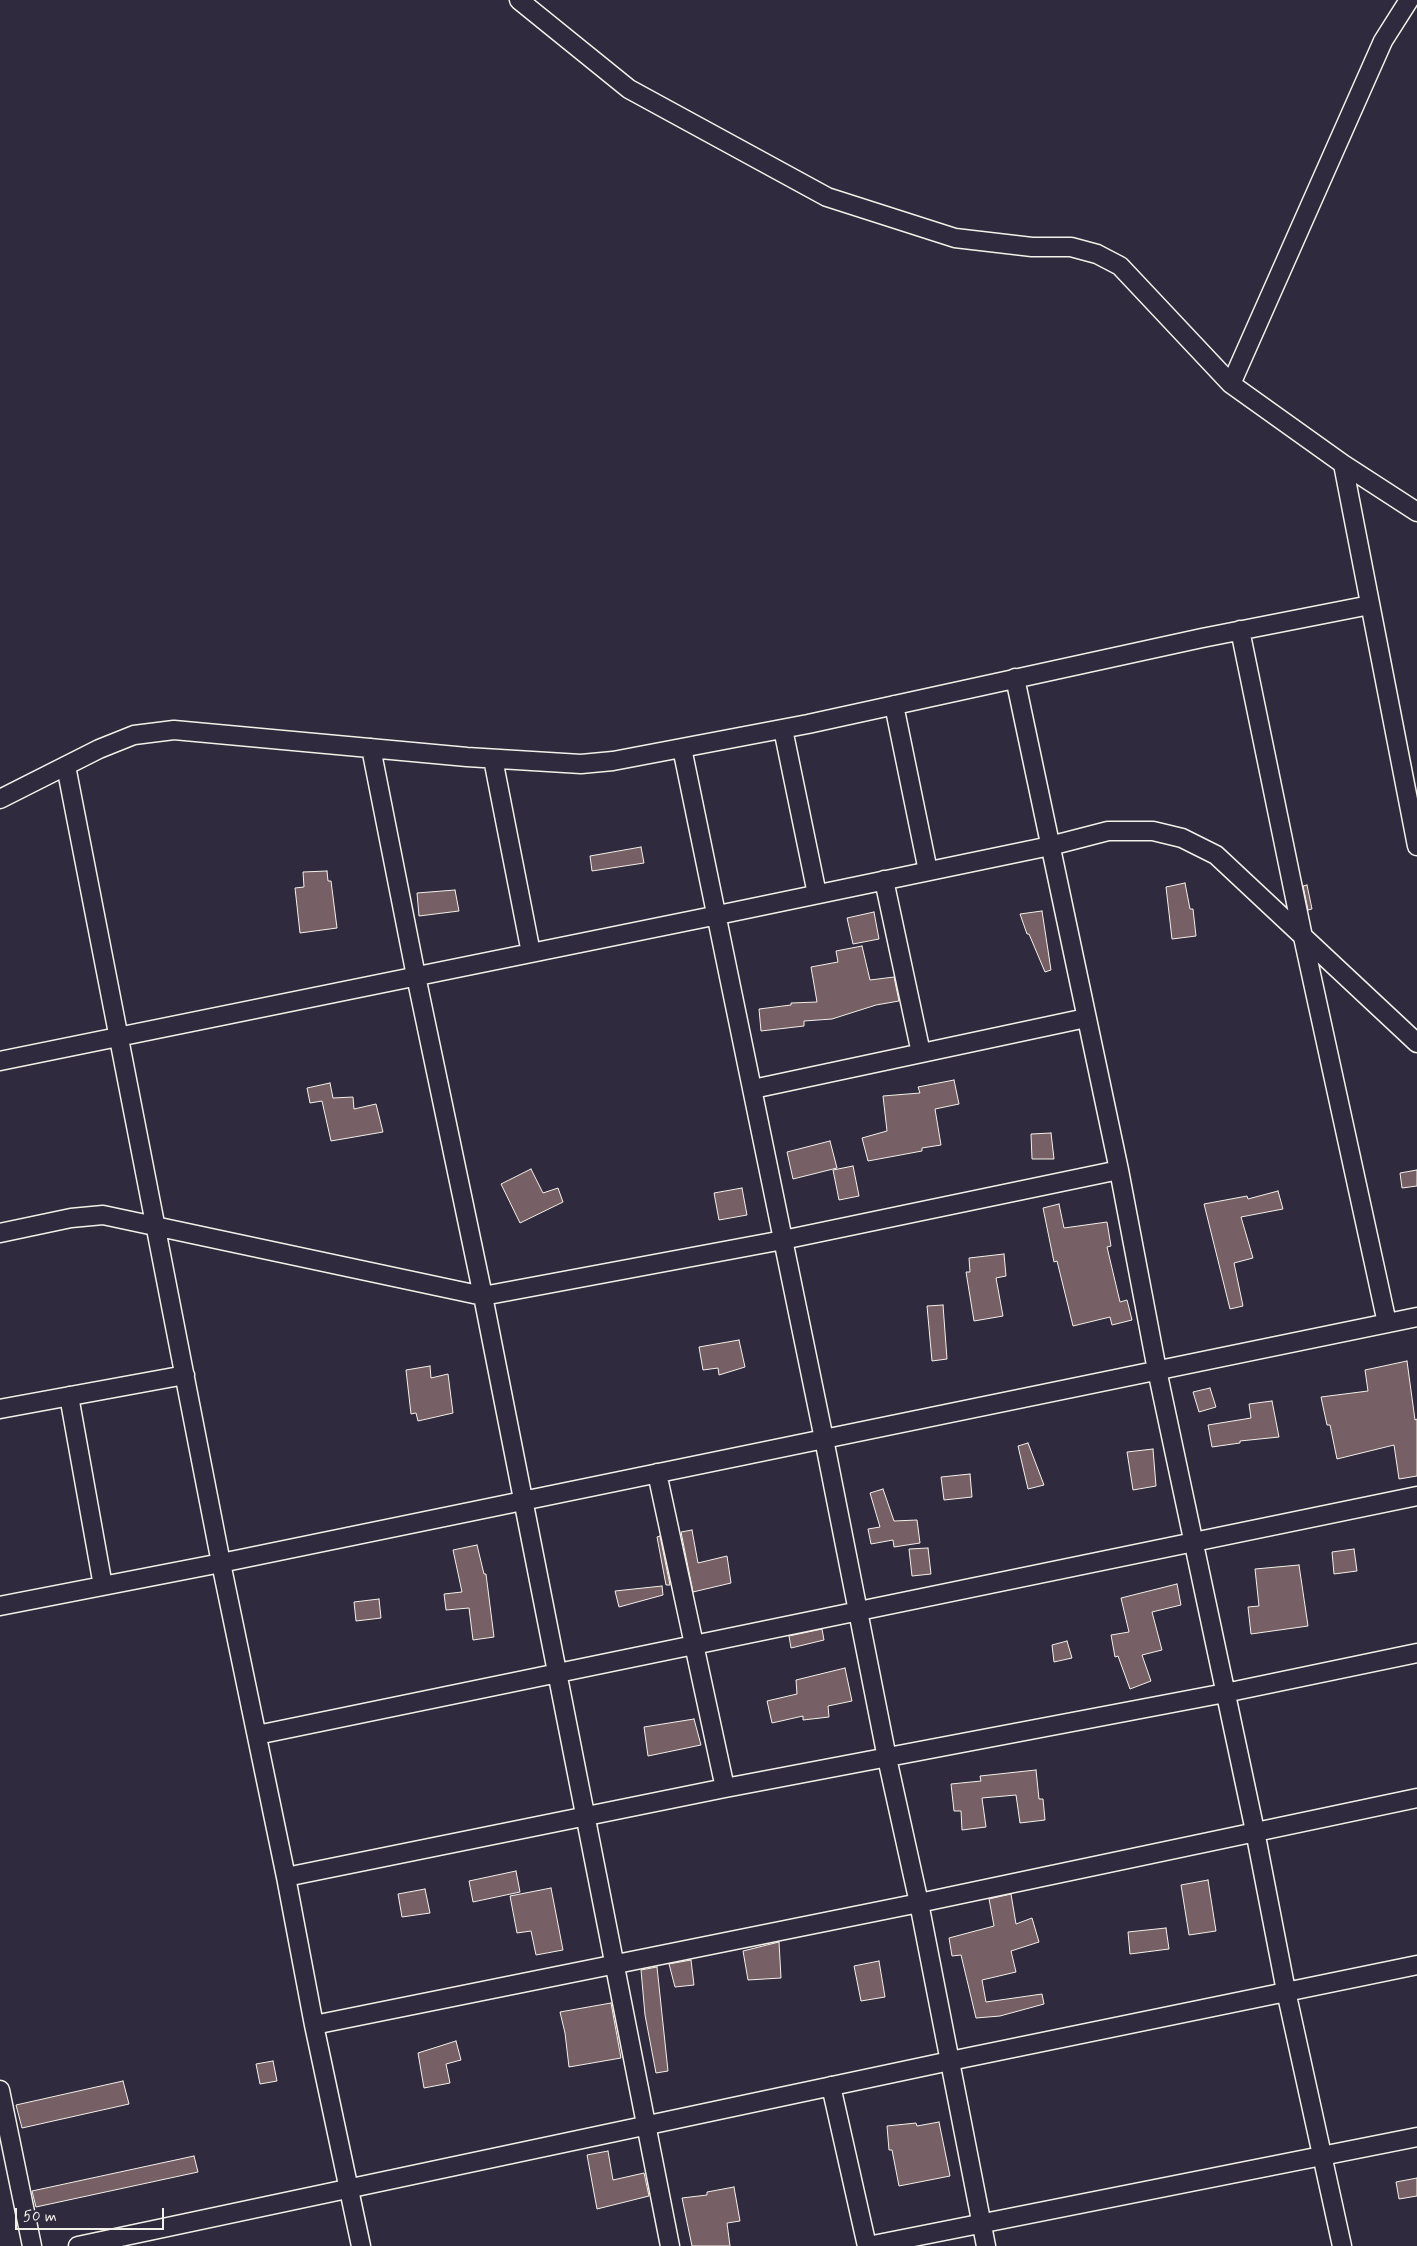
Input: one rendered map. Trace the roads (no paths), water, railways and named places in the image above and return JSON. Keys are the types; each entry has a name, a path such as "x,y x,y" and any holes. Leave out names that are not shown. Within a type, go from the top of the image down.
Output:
{"street":[{"path":"519,0 629,89 827,197 955,238 1032,246 1071,247 1097,254 1120,266 1230,384 1342,464 1417,512"},
{"path":"1230,384 1383,41 1409,0"},
{"path":"1342,464 1370,605 1410,771 1417,846"},
{"path":"0,799 98,749 134,735 174,730 493,759 582,764 613,761 783,729 1240,630 1370,605"},
{"path":"1240,630 1303,937 1387,1323"},
{"path":"1015,678 1119,1170 1157,1370 1195,1542 1286,1991 1342,2246"},
{"path":"894,705 928,871"},
{"path":"783,729 817,894"},
{"path":"371,748 416,976 483,1296 670,2246"},
{"path":"682,748 718,915 887,1758 919,1903 986,2246"},
{"path":"493,759 531,953"},
{"path":"66,766 221,1563 286,1876 314,2025 361,2246"},
{"path":"0,1061 718,915 1050,846 1108,831 1153,832 1182,838 1216,856 1417,1043"},
{"path":"884,880 921,1053"},
{"path":"753,1089 1086,1018"},
{"path":"0,1233 71,1218 103,1215 483,1296 783,1240 1119,1170"},
{"path":"0,1606 221,1563 1417,1317"},
{"path":"0,1409 185,1375"},
{"path":"69,1396 103,1586"},
{"path":"657,1473 725,1788"},
{"path":"257,1735 1417,1496"},
{"path":"286,1876 725,1788 1225,1693 1417,1653"},
{"path":"314,2025 919,1903 1417,1798"},
{"path":"78,2246 950,2061 1417,1965"},
{"path":"832,2086 868,2246 1417,2137"},
{"path":"0,2090 32,2246"}]}
